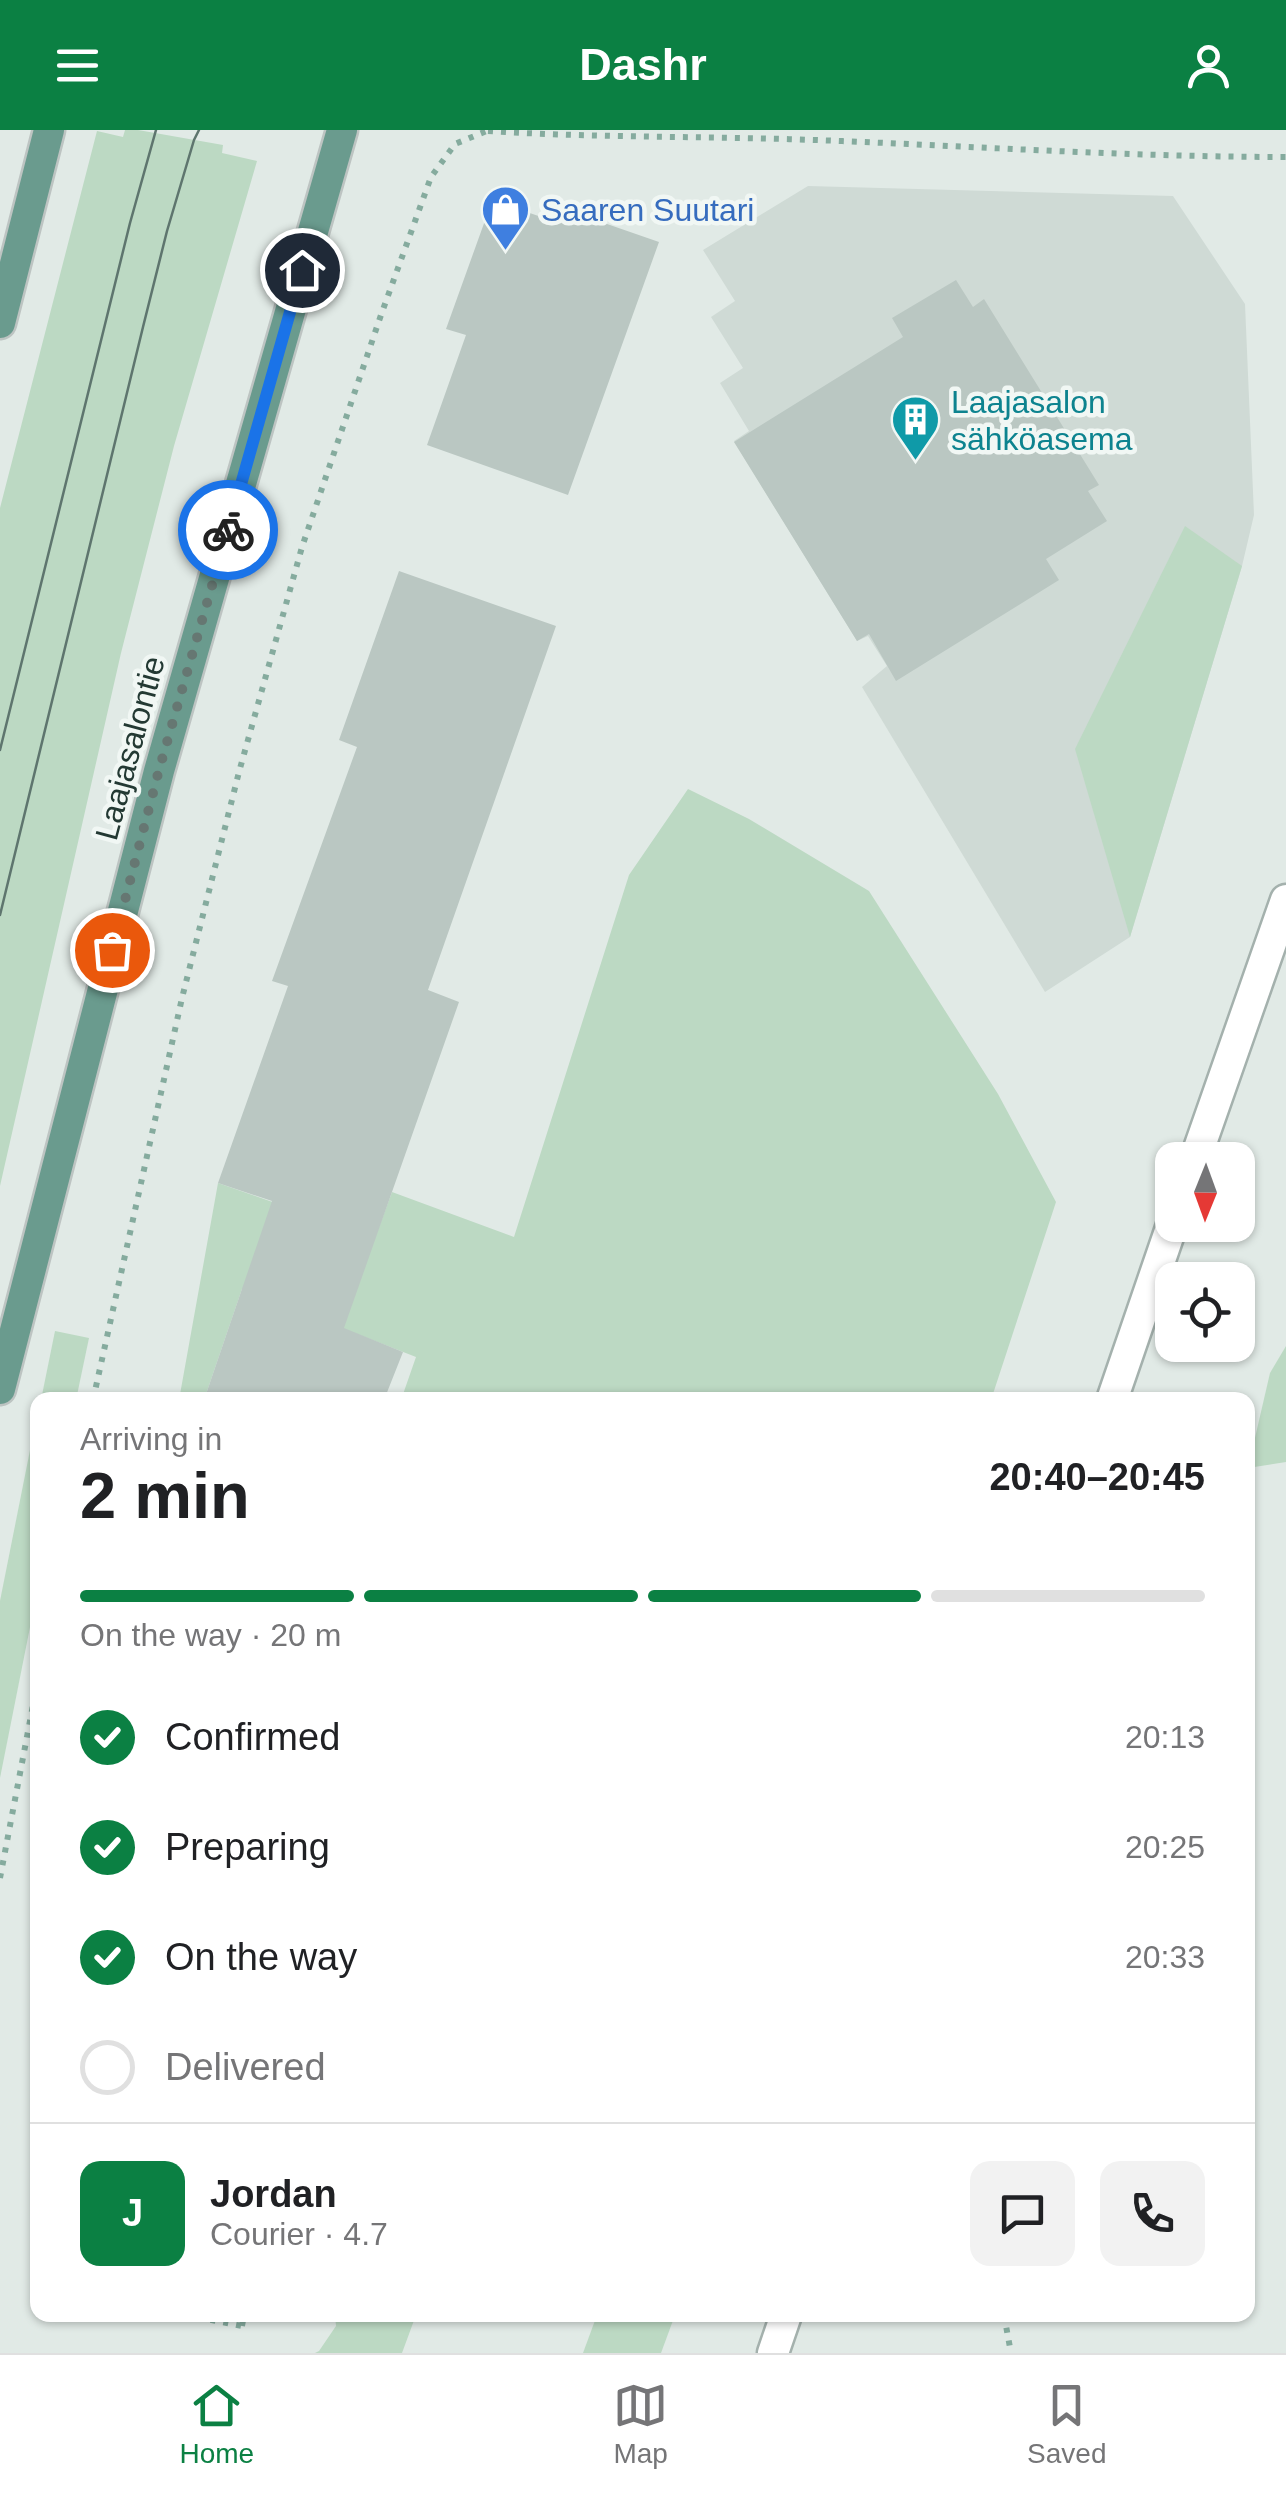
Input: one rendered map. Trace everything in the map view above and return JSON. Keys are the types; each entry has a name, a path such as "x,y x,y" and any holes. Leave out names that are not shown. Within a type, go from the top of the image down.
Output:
{"main road":[{"path":"0,323 49,130"},
{"name":"Laajasalontie","path":"0,1389 159,770 342,130"}],"street":[{"path":"1201,1142 1286,900"},
{"path":"1115,1392 1166,1242"},
{"path":"773,2353 784,2322"}],"path":[{"path":"95,1392 182,998 239,772 302,547 380,314 431,177 455,144 486,130 596,137 777,139 1286,157"},
{"path":"0,1878 30,1721"},
{"path":"221,2322 242,2326 244,2322"},
{"path":"1005,2322 1011,2353"}],"shaded area":[{"path":"808,186 1173,196 1245,304 1254,515 1242,566 1130,937 1045,992 862,687 887,666 868,636 857,641 734,441 749,431 720,383 743,368 711,317 735,301 703,250"}],"green space":[{"path":"125,130 223,145 222,153 257,161 174,446 121,653 0,1186 0,508 97,131 123,137"},
{"path":"1185,526 1242,566 1130,937 1075,749"},
{"path":"688,789 749,819 869,891 998,1094 1056,1202 994,1392 404,1392 416,1357 242,1289 207,1392 180,1392 218,1183 375,1238 392,1192 514,1237 629,875"},
{"path":"55,1331 89,1338 78,1392 43,1392"},
{"path":"1286,1346 1286,1462 1255,1467 1255,1438 1270,1373"},
{"path":"30,1450 30,1627 0,1778 0,1601"},
{"path":"336,2322 413,2322 402,2353 315,2353"},
{"path":"594,2322 672,2322 661,2353 583,2353"}],"building":[{"path":"558,207 659,242 568,495 427,445 466,335 446,329 487,215 516,226 521,210 553,221"},
{"name":"Laajasalon sähköasema","path":"956,280 973,307 984,299 1099,485 1088,491 1107,521 1046,559 1059,580 896,681 869,634 857,641 734,442 903,337 892,318"},
{"path":"399,571 556,626 428,990 459,1002 344,1328 403,1352 387,1392 207,1392 272,1201 218,1183 288,986 272,981 357,747 339,740"}],"tram line":[{"path":"0,750 156,130"},
{"path":"0,915 167,231 199,130"}],"way so far":[{"path":"112,950 228,530"}],"place":[{"name":"Saaren Suutari","path":"506,252"},
{"name":"Laajasalon sähköasema","path":"916,462"}],"route":[{"path":"228,530 302,270"}]}
